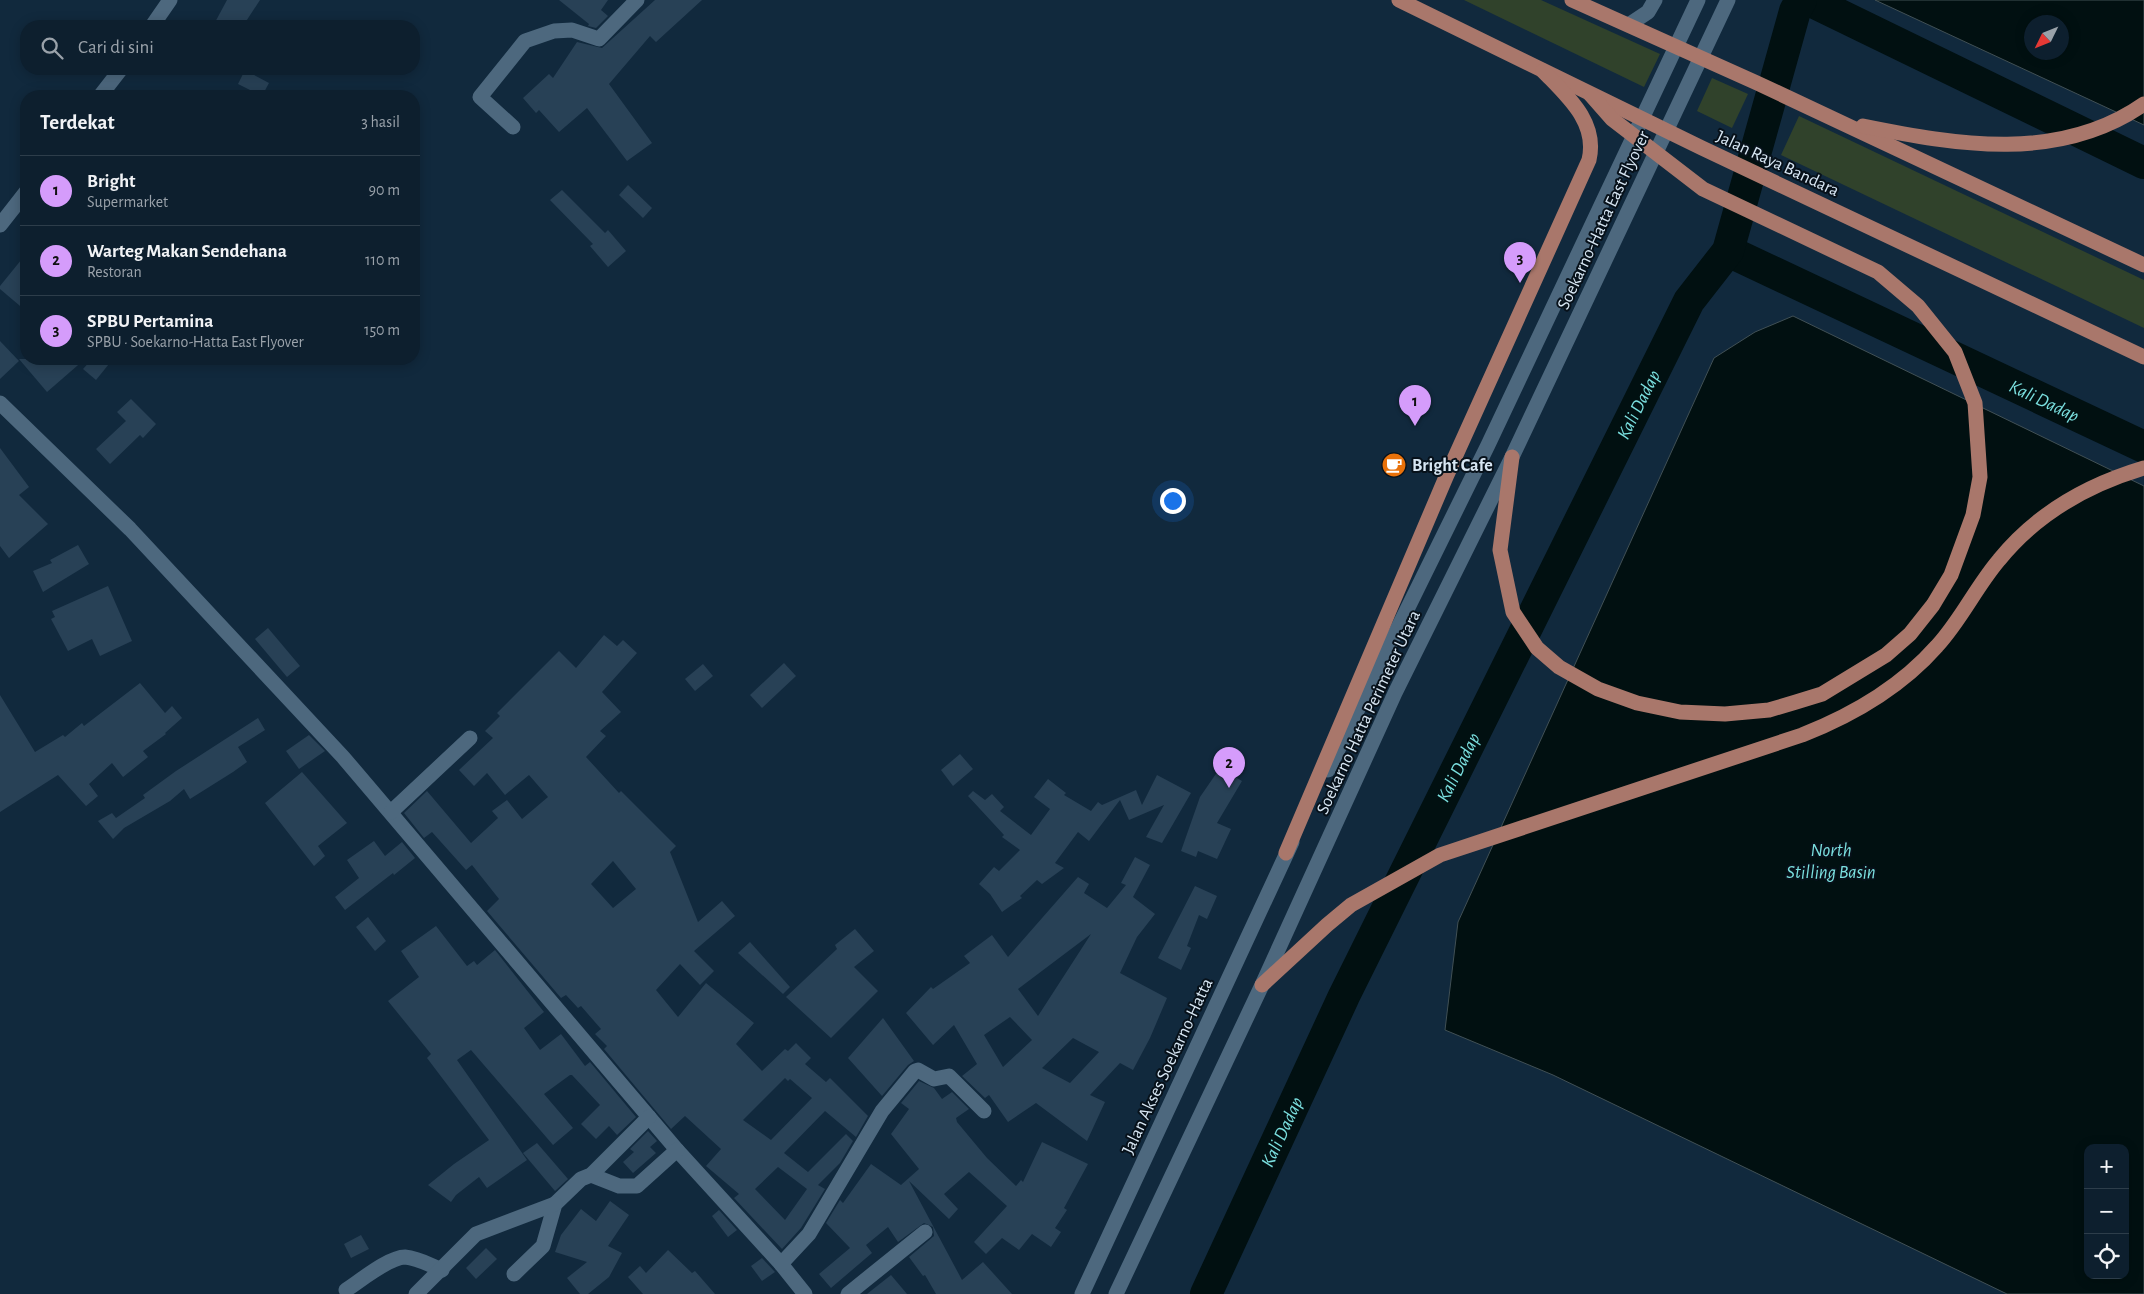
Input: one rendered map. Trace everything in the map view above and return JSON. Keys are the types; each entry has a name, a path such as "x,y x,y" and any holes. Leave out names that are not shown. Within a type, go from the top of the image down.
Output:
{"main road":[{"path":"156,20 170,0"},
{"path":"513,127 480,97 526,41 554,31 572,30 599,39 637,0"},
{"name":"Jalan Raya Bandara","path":"1399,0 1702,148 2144,357"},
{"path":"1572,0 1630,24 1810,107 2144,265"},
{"path":"1630,24 1648,12 1655,0"},
{"name":"Soekarno-Hatta East Flyover","path":"1286,853 1488,445 1698,0"},
{"name":"Soekarno-Hatta East Flyover","path":"1512,457 1728,0"},
{"path":"1286,853 1446,477 1589,160 1591,138 1582,117 1570,99 1543,71"},
{"path":"105,90 116,75"},
{"path":"1512,457 1500,550 1513,612 1538,648 1559,667 1598,689 1637,703 1680,712 1724,714 1769,710 1822,694 1886,655 1910,634 1933,605 1951,576 1971,524 1980,477 1975,403 1955,352 1918,306 1878,272 1703,189 1612,119 1590,94"},
{"path":"1837,120 1908,135 1971,143 2026,144 2060,140 2098,130 2122,120 2144,104"},
{"path":"0,225 20,200"},
{"path":"0,403 130,529 343,757 677,1150 781,1264 805,1294"},
{"name":"Soekarno Hatta Perimeter Utara","path":"1262,985 1395,692 1512,457"},
{"path":"1116,1294 1262,985 1327,924 1350,906 1440,855 1802,735 1842,719 1886,691 1937,647 1955,624 1998,560 2034,524 2055,507 2085,489 2144,468"},
{"path":"391,812 470,738"},
{"name":"Jalan Akses Soekarno-Hatta","path":"1082,1294 1286,853"},
{"path":"781,1264 809,1234 882,1111 915,1071 918,1070 934,1079 949,1076 984,1111"},
{"path":"416,1294 476,1234 555,1204 581,1179 591,1175 649,1117"},
{"path":"591,1175 619,1186 628,1188 637,1186 677,1150"},
{"path":"514,1274 543,1246 555,1204"},
{"path":"848,1294 925,1232"},
{"path":"346,1290 391,1260 402,1257 415,1259 442,1270"}],"green space":[{"path":"1464,0 1541,0 1660,54 1644,87"},
{"path":"1712,78 1748,94 1732,128 1697,111"},
{"path":"1799,116 2144,280 2144,328 1781,155"}],"water":[{"path":"1875,0 2144,0 2144,125"},
{"name":"North Stilling Basin","path":"1793,316 2144,486 2144,1294 2007,1294 1553,1075 1445,1030 1458,922 1714,358 1755,332"}],"building":[{"path":"227,0 260,0 247,20 216,20"},
{"path":"559,0 608,0 601,10 608,16 596,28 588,26 589,24"},
{"path":"655,0 702,0 656,42 650,36 609,84 652,143 627,161 587,108 559,132 539,110 536,113 523,98 549,74 553,78 577,42 602,48"},
{"path":"242,75 254,75 269,83 265,90 250,90 238,84"},
{"path":"628,185 652,208 643,218 619,195"},
{"path":"562,190 605,233 608,230 626,251 608,267 590,246 593,244 550,200"},
{"path":"20,261 20,306 0,289 0,286"},
{"path":"0,341 19,361 0,379"},
{"path":"24,365 78,365 47,392"},
{"path":"87,365 108,365 96,380 83,369"},
{"path":"131,399 156,424 143,438 140,435 110,464 96,449 126,421 117,412"},
{"path":"0,448 29,487 19,495 48,524 9,558 0,546"},
{"path":"78,545 89,564 43,592 33,571 52,563 50,560"},
{"path":"108,586 132,641 100,656 92,639 68,651 51,619 55,617 52,611"},
{"path":"268,628 300,666 287,677 255,639"},
{"path":"604,635 617,646 623,640 637,653 602,692 621,712 600,731 606,736 586,757 619,793 621,791 676,846 670,852 698,922 722,901 735,916 694,951 714,971 700,985 680,964 656,990 678,1017 706,983 754,1023 736,1044 762,1071 785,1049 788,1051 796,1043 811,1058 805,1064 826,1082 830,1078 868,1116 856,1137 825,1111 784,1153 808,1172 846,1134 853,1141 840,1163 818,1185 825,1189 801,1228 782,1249 734,1198 739,1194 706,1166 721,1149 685,1116 671,1129 604,1049 607,1046 595,1034 601,1029 581,1006 578,1008 566,995 561,998 487,911 499,899 472,865 466,870 432,832 424,838 404,813 427,791 471,843 498,818 492,811 507,800 522,819 548,797 529,775 505,795 487,773 474,786 459,770 493,738 485,731 500,716 497,713 559,651 576,668","holes":["613,861 636,889 613,908 591,884","785,1078 788,1081 790,1079 812,1098 771,1140 743,1120","778,1167 807,1189 785,1220 755,1189"]},
{"path":"784,663 796,676 762,708 750,695"},
{"path":"703,664 713,676 695,691 685,679"},
{"path":"140,683 165,713 172,706 182,718 166,734 143,751 148,757 123,777 112,763 89,784 98,796 86,806 58,775 0,812 0,695 35,752 63,735 65,737 82,723 84,726"},
{"path":"258,718 265,730 238,747 247,762 233,772 190,799 184,789 170,801 124,828 113,839 98,821 112,813 116,818 145,798 143,795 176,771"},
{"path":"309,735 325,751 299,769 286,751"},
{"path":"960,754 973,769 953,786 941,770"},
{"path":"1220,768 1242,781 1217,823 1231,829 1217,859 1198,851 1196,857 1181,851 1200,797"},
{"path":"302,772 347,823 318,846 325,856 314,866 265,803"},
{"path":"1157,775 1191,793 1162,843 1146,837 1164,805 1129,820 1120,800 1089,841 1078,832 1055,863 1064,868 1042,884 1037,880 1020,896 1022,898 1002,912 990,894 979,884 994,867 999,871 1020,850 1002,837 1004,835 968,796 973,791 985,800 992,794 1004,807 1000,811 1031,835 1050,809 1034,797 1048,779 1066,793 1064,795 1091,811 1098,802 1102,805 1136,790 1142,805"},
{"path":"374,841 385,856 402,842 415,858 345,910 335,897 359,878 347,860"},
{"path":"1135,857 1150,865 1133,897 1155,914 1137,937 1120,973 1167,998 1150,1038 1133,1070 1120,1063 1090,1095 1105,1102 1087,1141 1036,1103 1008,1122 989,1095 985,1098 962,1076 977,1064 954,1025 933,1045 906,1013 931,987 933,989 970,963 964,956 992,935 1008,957 1078,877 1089,884 1084,893 1107,908 1126,885 1121,883","holes":["1091,934 1038,1016 1018,989","1010,1017 1032,1040 1003,1067 984,1035","1073,1038 1099,1052 1070,1083 1042,1068"]},
{"path":"1195,886 1217,896 1207,919 1199,915 1187,946 1191,948 1181,970 1158,958"},
{"path":"368,917 386,941 375,951 356,927"},
{"path":"436,926 467,966 474,961 477,965 495,950 544,1012 524,1028 540,1050 561,1034 585,1066 590,1062 636,1117 617,1135 609,1126 596,1139 581,1124 600,1105 570,1075 544,1094 573,1128 553,1145 471,1050 457,1060 527,1160 487,1188 479,1177 456,1195 451,1202 428,1185 489,1140 427,1058 431,1054 388,1001 419,977 401,951"},
{"path":"855,929 874,951 854,967 878,991 831,1038 786,997 837,949 835,945"},
{"path":"750,942 790,987 783,994 738,953"},
{"path":"883,1018 914,1061 908,1065 882,1096 848,1058"},
{"path":"919,1081 934,1088 942,1099 952,1092 969,1109 956,1118 957,1122 987,1158 1016,1186 1021,1180 1023,1182 1042,1142 1088,1164 1064,1208 1067,1210 1055,1228 1061,1232 1051,1247 1032,1234 1019,1250 1002,1238 986,1254 974,1242 1007,1206 969,1172 944,1194 958,1209 949,1219 909,1181 962,1280 983,1262 1012,1294 936,1294 925,1275 923,1276 909,1257 934,1236 933,1227 924,1223 898,1242 888,1227 866,1245 872,1253 831,1288 819,1274 850,1248 826,1223 840,1200 843,1203 871,1164 901,1185 919,1169 891,1134 909,1109 901,1103"},
{"path":"648,1131 657,1141 650,1147 656,1153 633,1173 623,1162 634,1152 630,1149"},
{"path":"537,1143 568,1179 555,1191 523,1153"},
{"path":"610,1201 629,1215 608,1246 622,1253 609,1277 588,1294 580,1294 567,1278 587,1262 555,1252 561,1235 581,1209 596,1221"},
{"path":"719,1210 737,1230 728,1237 712,1216"},
{"path":"361,1235 369,1249 351,1258 344,1244"},
{"path":"486,1248 497,1259 476,1279 466,1268"},
{"path":"668,1250 692,1273 695,1271 715,1294 643,1294 628,1277 640,1266 646,1273"},
{"path":"762,1258 775,1272 762,1281 751,1266"},
{"path":"891,1275 907,1294 867,1294"}],"waterway":[{"name":"Kali Dadap","path":"1206,1294 1344,996 1689,301 1728,251 1795,11 1801,0"},
{"name":"Kali Dadap","path":"1809,0 2144,163"},
{"name":"Kali Dadap","path":"1728,251 2144,447"}],"place":[{"name":"SPBU Pertamina","path":"1520,283"},
{"name":"Bright","path":"1415,426"},
{"name":"Bright Cafe","path":"1394,465"},
{"name":"Warteg Makan Sendehana","path":"1229,788"}]}
